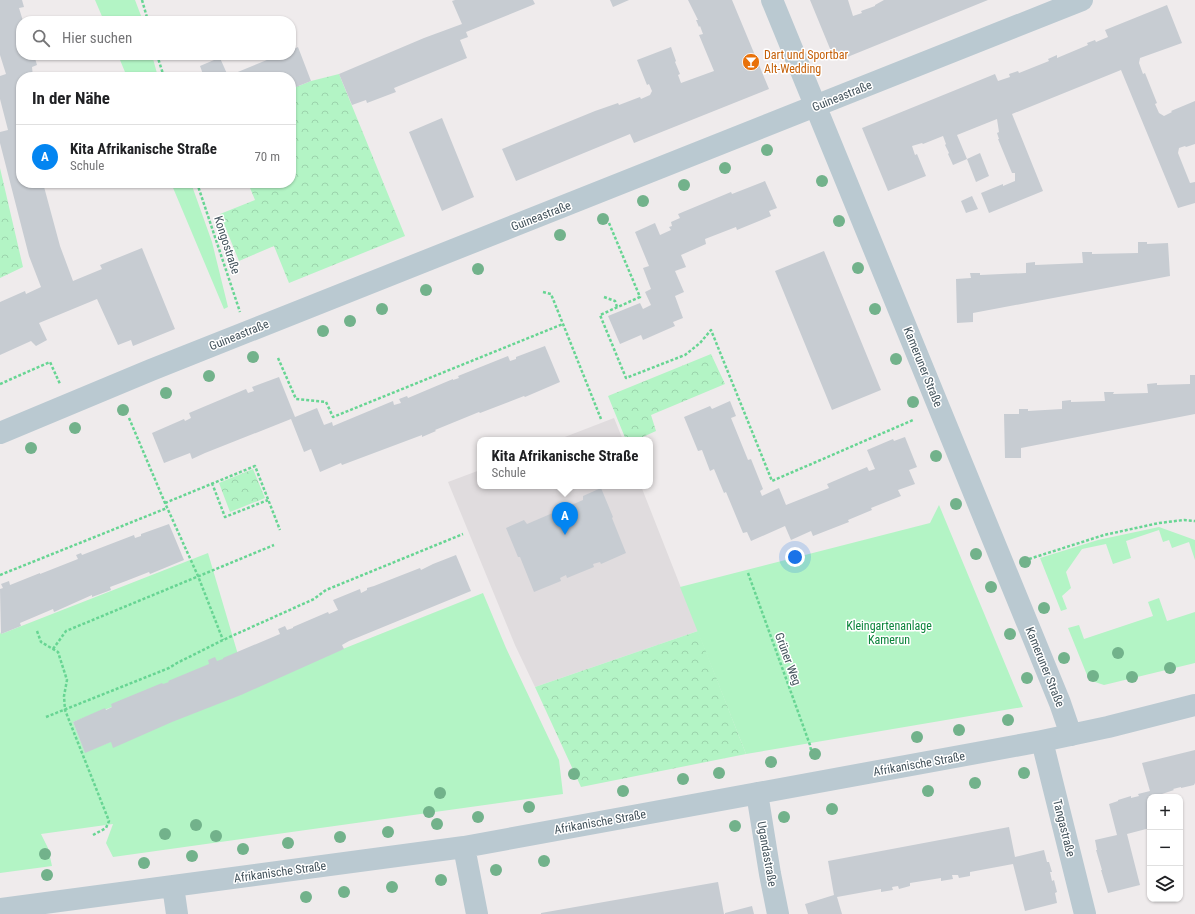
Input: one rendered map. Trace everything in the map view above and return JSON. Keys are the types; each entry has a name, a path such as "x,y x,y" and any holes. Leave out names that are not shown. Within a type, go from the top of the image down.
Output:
{"street":[{"name":"Kameruner Straße","path":"772,0 1060,703 1071,736"},
{"name":"Guineastraße","path":"0,432 158,367 816,107 1082,0"},
{"name":"Afrikanische Straße","path":"0,909 464,848 1071,736 1195,705"},
{"name":"Tangastraße","path":"1042,741 1086,914"},
{"name":"Ugandastraße","path":"756,793 778,914"},
{"path":"464,848 476,914"},
{"path":"173,886 177,914"}],"path":[{"path":"142,0 147,16"},
{"path":"159,60 162,72"},
{"name":"Kongostraße","path":"199,188 240,312"},
{"path":"609,223 640,297 600,315 626,378 685,355 700,343 711,330 772,481 913,420"},
{"path":"543,292 551,294 601,419"},
{"path":"604,297 615,301 617,307"},
{"path":"278,358 296,399 326,402 333,417 563,324"},
{"path":"0,384 50,362 60,385"},
{"path":"130,418 164,503 198,576 223,640"},
{"path":"164,503 255,466 280,530"},
{"path":"212,484 225,518 268,500"},
{"path":"0,575 167,508"},
{"path":"1029,559 1104,535 1159,523 1184,520 1195,521"},
{"path":"46,718 169,668 223,640 314,600 326,590 463,534"},
{"path":"53,649 66,631 274,545"},
{"name":"Grüner Weg","path":"748,573 811,750"},
{"path":"37,631 41,642 58,652 67,680 64,696 65,710 109,821 106,828 93,834"}],"shaded area":[{"path":"614,418 622,437 565,437"},
{"path":"477,471 477,489 642,489 698,631 535,687 515,645 448,482"}],"green space":[{"path":"95,0 135,0 141,16 102,16"},
{"path":"120,60 153,60 157,72 125,72"},
{"path":"339,74 405,236 289,283 274,246 239,261 220,214 255,200 250,188 296,188 296,87 311,81"},
{"path":"0,168 23,267 0,278"},
{"path":"173,188 193,188 212,242 228,307 224,309"},
{"path":"711,354 725,384 651,415 656,431 643,437 625,437 608,396"},
{"path":"253,469 265,498 230,512 219,483"},
{"name":"Kleingartenanlage Kamerun","path":"939,505 1023,707 746,754 680,587 930,523"},
{"path":"1159,527 1195,540 1195,560 1189,542 1172,548 1169,540 1163,542 1159,530 1126,541 1131,558 1113,564 1106,544 1082,549 1066,572 1071,588 1062,596 1067,609 1061,611 1040,558 1098,540"},
{"path":"208,553 239,658 73,722 85,752 483,593 506,648 559,760 563,794 113,857 106,843 113,824 41,834 48,848 52,866 0,873 0,632 1,634"},
{"path":"1159,598 1167,621 1195,612 1195,663 1104,685 1089,680 1068,628 1079,625 1084,639 1153,616 1148,602"},
{"path":"698,631 746,754 581,787 535,687"}],"building":[{"path":"0,0 22,0 24,7 19,8 21,16 16,16 16,60 36,60 37,65 32,67 32,72 16,72 16,188 44,188 60,246 73,281 102,269 100,265 142,248 175,329 133,346 131,340 118,345 97,299 39,323 47,340 36,346 31,341 0,355 0,302 25,291 26,294 41,287 29,256 0,143 0,132 8,130 0,99 0,76 6,74 0,55"},
{"path":"533,0 535,4 466,32 468,37 460,40 467,58 394,88 396,92 367,103 366,100 352,105 339,74 424,38 462,24 452,1"},
{"path":"610,0 629,0 613,7"},
{"path":"688,0 732,0 769,89 634,143 630,134 516,181 502,149 595,111 618,103 619,105 640,97 641,99 650,95 652,91 649,84 647,85 637,60 671,47 680,74 678,75 681,83 714,71 699,35 703,34 696,20 698,20"},
{"path":"810,0 848,0 853,16 862,13 861,11 875,6 884,0 988,0 840,60 833,56"},
{"path":"1167,5 1182,43 1140,58 1139,63 1143,74 1145,73 1157,103 1155,104 1159,113 1164,116 1172,112 1171,111 1195,101 1195,144 1179,148 1178,153 1190,183 1195,182 1195,203 1178,208 1121,70 1012,114 1043,191 989,213 981,193 1015,181 1015,173 1012,173 998,139 997,133 999,132 997,119 957,135 967,159 953,165 943,136 923,144 912,146 926,176 888,191 862,128 995,74 998,81 1010,77 1009,74 1018,71 1019,73 1049,61 1048,59 1057,55 1057,58 1088,45 1087,43 1095,40 1096,42 1108,37 1105,30"},
{"path":"298,47 311,81 296,87 296,72 238,72 267,60 296,60 296,48"},
{"path":"214,60 221,60 226,72 202,72 200,66"},
{"path":"442,118 474,197 442,211 409,132"},
{"path":"980,153 989,176 976,182 967,159"},
{"path":"765,181 777,208 769,211 771,216 737,230 736,227 705,239 706,244 681,255 686,267 675,271 684,292 675,296 683,318 673,322 675,326 643,340 641,335 620,344 608,316 640,303 643,309 651,305 645,292 651,289 643,268 649,266 635,232 655,223 660,235 671,230 669,227 672,226 671,222 680,218 678,214 731,192 732,194"},
{"path":"972,196 978,209 966,213 961,201"},
{"path":"1138,242 1147,242 1147,244 1168,243 1170,276 973,313 973,322 957,323 956,279 971,278 970,273 980,273 980,275 1026,273 1026,263 1035,262 1035,265 1083,263 1082,252 1092,252 1092,254 1138,253"},
{"path":"824,251 881,390 832,410 775,271"},
{"path":"545,346 560,382 525,397 524,396 480,413 479,412 422,437 422,435 342,465 341,463 320,472 311,449 304,452 291,419 192,459 190,453 164,463 152,433 184,419 185,421 191,418 189,413 246,389 248,393 254,391 252,387 279,377 295,417 317,408 324,425 332,422 333,426 393,401 394,405 401,403 399,399 407,396 408,398 453,379 459,378 458,376 508,356 510,361 516,359 516,357"},
{"path":"1190,375 1195,375 1195,414 1021,448 1021,458 1005,458 1004,414 1019,414 1019,409 1028,409 1028,411 1062,409 1062,401 1105,401 1104,392 1114,392 1113,394 1148,393 1147,384 1190,384"},
{"path":"730,401 736,416 731,418 748,460 751,459 763,489 760,491 762,496 779,488 786,505 829,488 827,484 867,467 869,471 875,469 867,450 893,439 894,441 905,437 917,467 909,470 915,484 898,490 901,496 871,508 872,510 848,520 849,522 813,536 811,531 791,540 785,526 751,541 747,532 743,533 726,492 724,493 714,469 710,471 702,450 698,451 684,417 710,406 712,409"},
{"path":"601,489 626,553 601,564 600,562 593,564 594,567 567,578 566,575 560,578 561,581 534,592 520,557 518,557 506,528 524,520 527,524 583,500 583,496"},
{"path":"169,524 184,560 150,574 149,572 110,587 111,590 92,597 92,595 54,612 53,609 20,623 21,626 1,634 0,589 3,588 1,584 9,581 10,585 78,559 76,555 81,553 82,555 134,535 135,538 141,536 141,534"},
{"path":"456,555 471,591 349,641 342,645 344,649 241,695 172,722 113,748 111,742 85,753 73,722 105,708 106,710 112,707 111,704 162,683 169,682 168,681 209,664 208,660 215,657 217,661 223,659 280,634 278,629 285,626 287,630 328,612 329,614 338,610 333,600 360,589 361,593 367,590 367,588 420,568 421,570"},
{"path":"1195,750 1195,783 1194,785 1173,789 1174,790 1162,794 1147,794 1147,829 1127,834 1140,885 1108,893 1096,850 1095,840 1117,835 1109,804 1131,796 1131,798 1139,796 1138,794 1150,791 1142,763"},
{"path":"1009,827 1015,857 1044,850 1047,862 1049,862 1052,872 1050,872 1052,881 1054,880 1057,892 1055,893 1057,903 1025,911 1013,864 970,872 970,876 959,878 958,875 952,875 953,879 941,881 941,878 910,883 910,886 899,889 898,886 892,887 893,890 881,892 881,889 837,897 842,914 808,914 805,904 834,895 828,861"},
{"path":"718,882 724,914 541,914 541,913"},
{"path":"752,906 754,914 725,914 725,913"}],"place":[{"name":"Dart und Sportbar Alt-Wedding","path":"751,62"},
{"name":"Kita Afrikanische Straße","path":"565,535"}]}
